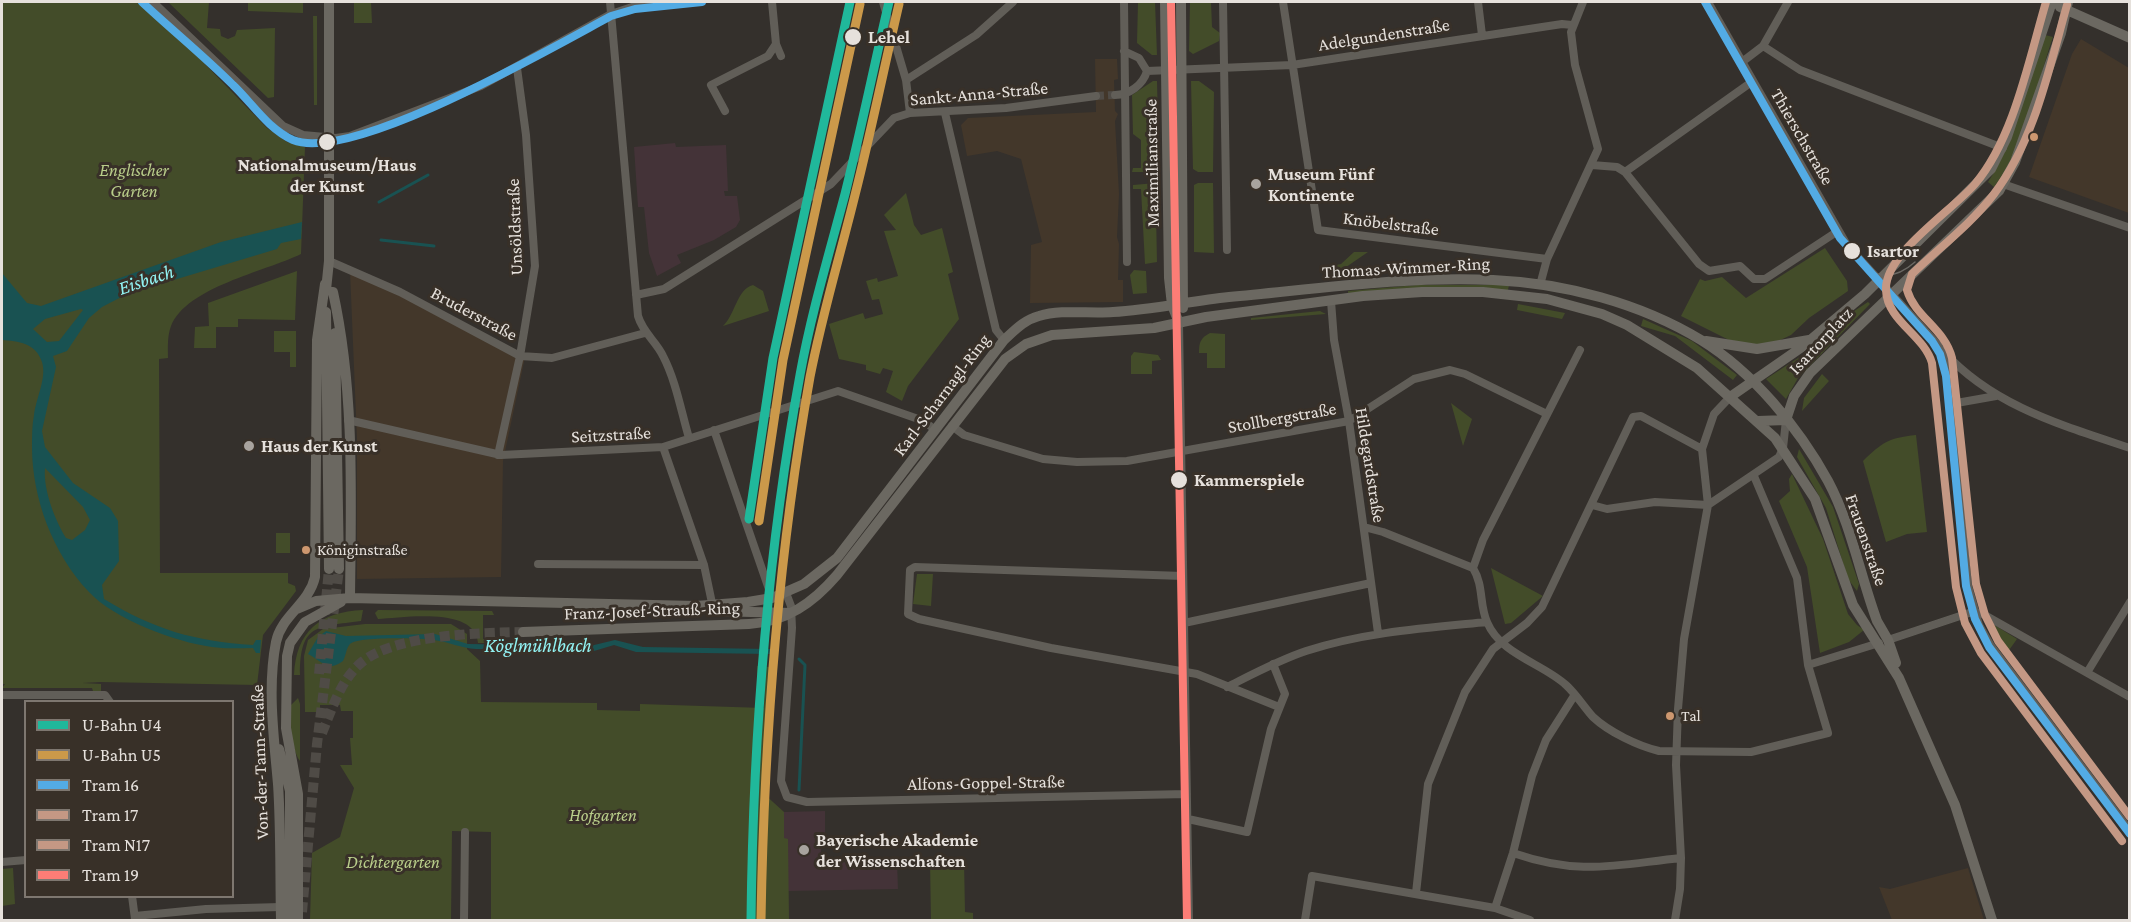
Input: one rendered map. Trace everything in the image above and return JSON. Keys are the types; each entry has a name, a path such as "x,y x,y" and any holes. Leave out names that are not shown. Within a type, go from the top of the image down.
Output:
{"main road":[{"path":"329,2 329,288 338,400 334,569"},
{"name":"Maximilianstraße","path":"1165,2 1174,70 1184,303 1179,323"},
{"name":"Maximilianstraße","path":"1179,323 1172,305 1169,278 1174,70 1181,2"},
{"path":"2050,2 2068,5 2130,38"},
{"name":"Isartorplatz","path":"1730,397 1812,339 1879,280 1979,183 2002,148 2050,2"},
{"name":"Isartorplatz","path":"1786,420 1794,396 1810,373 1994,197 2003,184 2024,135 2068,5"},
{"name":"Thomas-Wimmer-Ring","path":"1184,303 1419,281 1492,280 1540,285 1591,296 1645,314 1701,340 1750,381"},
{"path":"329,288 343,349 348,420 350,598"},
{"path":"329,288 317,340 315,577 332,602"},
{"name":"Thomas-Wimmer-Ring","path":"1179,323 1331,301 1422,292 1515,295 1584,308 1622,322 1697,368 1730,397"},
{"path":"1269,310 1276,300 1273,293"},
{"name":"Karl-Scharnagl-Ring","path":"772,598 817,576 837,558 1004,340 1029,320 1056,314 1113,312 1184,303"},
{"path":"1637,332 1636,320 1645,314"},
{"path":"1029,320 1029,330 1039,339"},
{"name":"Karl-Scharnagl-Ring","path":"792,613 824,590 1008,356 1039,339 1052,335 1154,328 1179,323"},
{"path":"1701,340 1757,349 1812,339"},
{"path":"1750,381 1786,420"},
{"path":"1730,397 1758,421 1783,448"},
{"path":"1758,421 1786,420"},
{"name":"Frauenstraße","path":"1786,420 1831,488 1883,641 1964,830 1992,921"},
{"name":"Frauenstraße","path":"1783,448 1815,499 1853,605 1883,641"},
{"name":"Von-der-Tann-Straße","path":"281,921 278,786 273,729 276,640 283,626 309,595 315,577"},
{"name":"Franz-Josef-Strauß-Ring","path":"297,609 308,603 332,602 350,598 696,606 713,610 792,613"},
{"name":"Franz-Josef-Strauß-Ring","path":"696,606 772,598"},
{"name":"Von-der-Tann-Straße","path":"298,921 298,795 285,728 287,656 290,643 301,627 332,602"},
{"name":"Franz-Josef-Strauß-Ring","path":"523,632 763,623 792,613"},
{"path":"273,729 290,791 290,921"}],"street":[{"path":"153,2 218,61 278,122 296,133 328,138 350,136 424,110 481,86 611,14 632,7 679,2"},
{"path":"610,2 637,309 645,333 659,349 667,364 689,438"},
{"path":"772,2 776,44 781,56"},
{"path":"883,2 906,80 910,113"},
{"path":"906,80 976,35 1013,2"},
{"name":"Maximilianstraße","path":"1124,2 1127,262"},
{"path":"1223,2 1227,250"},
{"name":"Knöbelstraße","path":"1283,2 1318,230 1547,259"},
{"path":"1478,2 1482,35"},
{"path":"1540,285 1547,259 1598,149 1575,65 1572,25 1583,2"},
{"name":"Thierschstraße","path":"1708,2 1847,245 1938,345 1971,378 1996,396 2042,418 2130,448"},
{"path":"1742,62 1763,46 1788,2"},
{"name":"Adelgundenstraße","path":"1174,70 1292,65 1482,35 1566,23 1572,25"},
{"path":"725,111 711,85 768,56 776,44"},
{"path":"1763,46 1800,70 2002,148"},
{"path":"1124,51 1137,56 1147,71"},
{"name":"Unsöldstraße","path":"498,455 520,356 535,266 526,135 517,68"},
{"path":"1147,71 1174,70"},
{"path":"1115,95 1125,94 1140,83 1147,71"},
{"path":"1625,172 1753,81"},
{"name":"Sankt-Anna-Straße","path":"636,295 664,289 823,190 882,127 894,118 910,113 945,113 1096,96"},
{"path":"945,113 996,330 1004,340"},
{"path":"1592,165 1617,167 1625,172 1705,269 1712,271 1740,266 1754,279 1766,279 1838,231"},
{"path":"2003,184 2130,228"},
{"name":"Bruderstraße","path":"329,264 400,292 520,356 552,358 645,333"},
{"name":"Hildegardstraße","path":"1331,301 1334,340 1364,527 1378,633"},
{"name":"Maximilianstraße","path":"1179,323 1190,921"},
{"path":"1938,345 1945,362 1951,404 1968,586 1975,612 1991,646 2130,831"},
{"path":"1473,568 1484,540 1580,350"},
{"name":"Stollbergstraße","path":"952,426 964,435 1006,449 1061,462 1127,461 1348,421 1414,379 1450,370 1465,374 1547,414"},
{"name":"Seitzstraße","path":"348,420 498,455 663,447 838,391 924,421 935,430"},
{"path":"1951,404 1996,396"},
{"path":"1675,921 1680,889 1681,858 1676,752 1684,639 1708,505 1702,449 1714,414 1730,397"},
{"path":"1416,893 1428,784 1465,692 1493,649 1527,623 1542,607 1633,417 1641,416 1702,449"},
{"name":"Isartorplatz","path":"1783,448 1786,420"},
{"path":"714,430 772,598"},
{"path":"663,447 704,565 712,603"},
{"path":"1592,505 1607,509 1655,502 1708,505 1779,458 1783,448"},
{"path":"1364,527 1383,532 1473,568 1480,580 1487,622 1502,642 1565,685 1596,719 1612,730 1649,749 1676,752 1751,752 1828,733 1808,665 1797,578 1754,476"},
{"path":"538,564 704,565"},
{"path":"1183,576 915,567 910,570 906,605 908,614 919,619 1051,648 1185,672 1279,706"},
{"path":"1184,623 1371,583"},
{"path":"786,593 792,613"},
{"path":"2088,671 2130,602"},
{"path":"1808,665 1975,612 1988,615 2130,697"},
{"name":"Alfons-Goppel-Straße","path":"792,613 781,781 787,797 807,802 1187,794"},
{"path":"1227,687 1273,664 1307,651 1378,633 1487,622"},
{"path":"1188,819 1247,832 1271,729 1285,694 1273,664"},
{"path":"2,695 108,698"},
{"path":"1495,908 1513,853 1532,776 1546,740 1574,696"},
{"path":"464,921 465,832"},
{"path":"1513,853 1541,862 1578,868 1612,868 1681,858"},
{"path":"2,862 24,860"},
{"path":"1305,921 1316,876 1495,908 1530,921"},
{"path":"132,898 135,918 206,909 281,907"}],"shaded area":[{"path":"2081,39 2129,68 2129,213 2029,177 2072,54"},
{"path":"1095,59 1117,59 1118,79 1114,80 1115,111 1118,114 1115,121 1119,194 1118,280 1123,280 1123,302 1030,303 1031,245 1042,242 1021,159 997,151 967,156 961,125 968,118 1096,112"},
{"path":"675,143 676,147 726,145 728,191 724,191 725,196 737,196 740,220 736,227 714,240 677,255 681,263 657,276 649,253 644,207 638,207 634,147"},
{"path":"350,271 525,357 503,461 501,577 357,579 357,439"},
{"name":"Bayerische Akademie der Wissenschaften","path":"825,811 825,839 821,839 821,862 897,862 898,889 788,891 788,839 784,839 784,812"},
{"path":"1968,868 1984,920 1892,920 1879,887 1890,889"}],"green space":[{"name":"Englischer Garten","path":"2,2 138,2 169,27 267,128 287,142 305,147 301,254 228,282 193,301 180,312 171,326 168,338 168,358 159,359 160,573 288,573 288,583 295,586 296,591 263,635 257,685 100,682 82,683 101,684 101,691 93,691 92,688 2,688 5,684 2,684"},
{"path":"168,2 209,2 207,28 220,29 221,36 228,39 235,36 237,30 275,28 274,97 268,98"},
{"path":"248,2 303,2 303,13 248,11"},
{"path":"354,2 371,2 372,23 354,23"},
{"path":"1138,2 1155,2 1157,55 1152,55 1137,43"},
{"path":"1190,2 1211,2 1212,27 1220,33 1219,41 1193,54 1189,51"},
{"path":"313,16 317,16 317,105 314,105"},
{"path":"2045,35 2053,37 2029,115 2014,154 1994,187 1988,182"},
{"path":"1153,81 1157,81 1159,168 1154,172 1132,172 1133,168 1141,168 1141,140 1133,134 1132,95"},
{"path":"1191,81 1199,81 1214,92 1213,172 1198,172 1193,169"},
{"path":"1156,183 1160,187 1161,205 1156,213 1157,262 1145,264 1141,189 1133,189 1133,185"},
{"path":"1213,183 1214,253 1194,252 1194,185"},
{"path":"906,193 914,225 921,235 942,228 953,272 948,274 959,319 908,386 902,401 886,392 893,371 883,368 880,374 866,370 866,365 839,359 829,324 863,313 865,319 883,314 879,299 872,300 866,281 877,278 878,282 898,276 884,231 896,230 884,215"},
{"path":"1825,248 1847,281 1848,291 1809,318 1791,335 1776,342 1755,345 1729,340 1681,316 1700,279 1705,281 1722,277 1746,298"},
{"path":"1354,252 1368,252 1336,274 1336,265 1341,264"},
{"path":"1134,270 1146,271 1147,293 1133,294 1130,275"},
{"path":"297,271 295,320 238,319 238,327 216,327 216,348 194,348 195,327 209,326 208,303"},
{"path":"753,285 763,291 769,311 723,326 743,292"},
{"path":"1417,285 1509,285 1508,290 1348,294 1348,291"},
{"path":"1868,302 1870,304 1798,378 1786,399 1766,379 1833,335 1848,315"},
{"path":"1518,304 1565,313 1562,319 1517,310"},
{"path":"1320,311 1326,314 1251,320 1251,318"},
{"path":"1643,319 1692,341 1737,375 1733,380 1675,336 1641,326"},
{"path":"274,331 296,331 296,367 290,367 290,352 274,352"},
{"path":"1210,333 1225,334 1225,368 1207,368 1207,353 1199,353 1201,341"},
{"path":"1134,352 1158,355 1161,360 1152,361 1152,374 1131,374 1131,356"},
{"path":"1822,374 1829,381 1802,411 1804,398"},
{"path":"1451,403 1472,419 1463,446"},
{"path":"1916,435 1927,532 1907,534 1886,542 1863,461 1886,442"},
{"path":"1799,449 1833,507 1859,584 1857,591 1848,579 1826,508 1797,457"},
{"path":"1792,474 1823,539 1848,614 1864,630 1849,642 1820,653 1807,567 1779,501 1790,491 1789,479"},
{"path":"276,533 290,533 290,553 276,553"},
{"path":"1491,568 1543,596 1511,623 1505,624"},
{"path":"917,574 933,574 931,606 913,604"},
{"path":"363,610 361,621 322,627 314,631 303,645 300,675 294,675 300,647 305,636 313,627 334,615"},
{"path":"378,610 492,611 494,615 483,615 483,639 496,639 496,643 478,643 474,631 465,624 452,619 420,616 378,619 375,613"},
{"path":"1991,623 2017,639 2007,653 1988,626"},
{"path":"365,624 451,624 467,634 467,649 480,661 481,702 597,703 597,710 640,711 640,704 764,708 765,679 757,679 757,666 769,667 771,670 762,792 784,812 784,838 788,839 789,920 491,920 491,832 452,831 451,920 310,920 312,853 340,837 354,788 340,765 352,765 350,738 353,738 353,711 341,711 340,705 320,705 320,712 305,712 304,656 308,640 323,629"},
{"path":"298,698 300,704 300,761 291,734 290,719 291,705"},
{"path":"930,861 964,861 965,912 973,913 973,920 931,920"},
{"path":"13,868 15,904 2,906 2,869"}],"water":[{"name":"Eisbach","path":"302,222 301,239 281,243 277,249 127,294 102,307 89,318 67,351 53,356 56,367 42,431 45,447 73,483 110,508 118,521 119,561 102,585 104,599 140,619 193,637 253,645 256,640 261,640 260,653 256,653 253,648 222,648 197,644 146,628 100,602 76,577 55,543 36,486 32,431 42,381 42,362 35,351 26,344 2,340 2,273 27,303 41,306 221,242","holes":["83,310 59,341 47,342 33,329 45,319","45,468 83,507 90,520 85,530 72,540 66,538 54,514 46,486"]},
{"name":"Köglmühlbach","path":"326,631 346,636 435,634 468,644 590,646 615,640 643,647 770,649 770,654 636,652 614,645 594,651 476,649 434,640 390,638 355,641 350,644 343,661 328,666 308,654 318,637"}],"waterway":[{"path":"379,202 428,175"},
{"path":"381,240 434,246"},
{"path":"799,659 805,665 799,790"}],"tunnel":[{"path":"1096,96 1115,95"},
{"path":"319,674 329,569"},
{"path":"302,912 317,744 339,569"},
{"path":"322,733 348,677 362,662 377,653 417,640 485,633 523,632"}],"tram line":[{"name":"16","path":"142,2 222,74 276,129 293,140 321,143 359,135 452,99 611,16 635,9 702,2"},
{"name":"19","path":"1171,2 1187,920"},
{"name":"16","path":"1705,2 1840,238 1932,341 1940,354 1946,376 1966,586 1975,619 1989,647 2130,834"},
{"name":"17","path":"2046,2 2019,97 1989,165 1975,184 1907,248 1888,276 1886,290 1892,311 1922,344 1932,363 1956,587 1965,623 1981,653 2122,841"},
{"name":"N17","path":"2067,5 2039,103 2020,151 2008,173 1975,216 1912,274 1907,290 1916,308 1943,339 1952,358 1976,584 1985,615 1998,641 2130,817"},
{"path":"1861,265 1874,273 1888,275 1895,274 1915,262"}],"metro line":[{"name":"U4","path":"749,519 773,358 850,2"},
{"name":"U4","path":"751,920 755,783 764,646 789,443 809,329 851,170 889,2"},
{"name":"U5","path":"759,521 783,360 860,4"},
{"name":"U5","path":"761,920 769,715 781,579 799,444 815,354 861,171 899,4"}],"place":[{"name":"Lehel","path":"853,37"},
{"name":"Nationalmuseum/Haus der Kunst","path":"327,142"},
{"name":"Museum Fünf Kontinente","path":"1256,184"},
{"name":"Isartor","path":"1852,251"},
{"name":"Haus der Kunst","path":"249,446"},
{"name":"Kammerspiele","path":"1179,480"},
{"name":"Königinstraße","path":"306,550"},
{"name":"Tal","path":"1670,716"},
{"name":"Bayerische Akademie der Wissenschaften","path":"804,850"}],"park label":[{"name":"Hofgarten","path":"603,815"},
{"name":"Dichtergarten","path":"393,862"}]}
